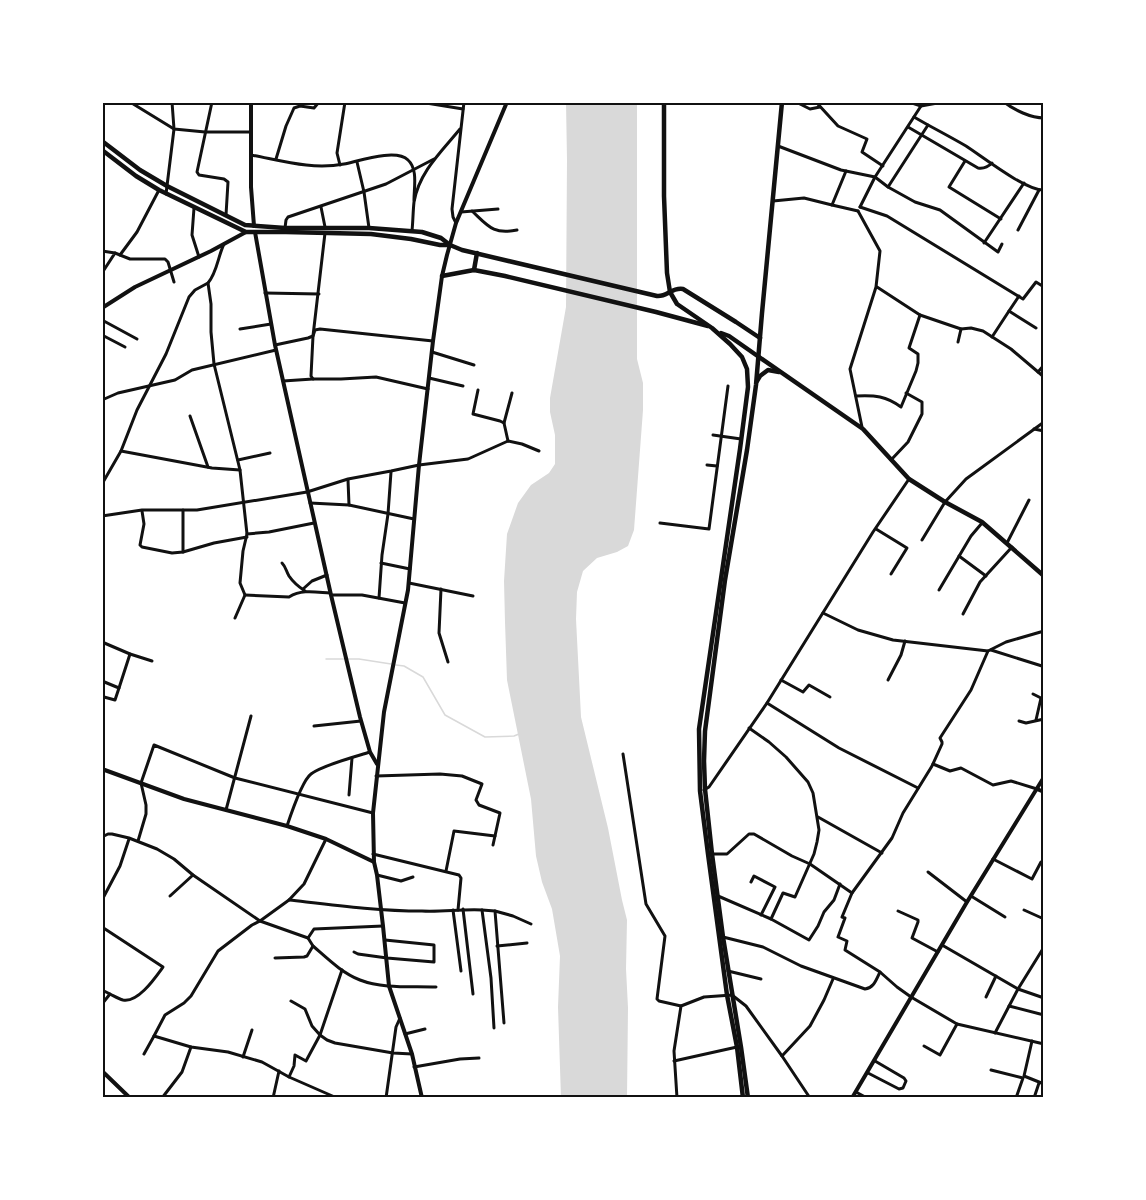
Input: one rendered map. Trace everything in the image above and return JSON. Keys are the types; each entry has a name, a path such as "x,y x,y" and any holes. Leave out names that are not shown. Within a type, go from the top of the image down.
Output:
{"main road":[{"path":"251,102 250,155 254,229 275,348 361,721 370,752 377,764"},
{"path":"422,1098 412,1054 389,986 373,854 373,813 377,764 384,712 409,583 419,465 442,276 456,223 507,102"},
{"path":"664,102 664,207 670,292 677,304 718,333 742,357 747,369 748,387 699,729 703,790 743,1098"},
{"path":"748,1098 730,995 703,790 706,721 725,580 756,385 782,102"},
{"path":"102,141 140,170 167,186 254,229 369,228 412,231 441,238 450,245"},
{"path":"102,150 136,176 166,194 246,232"},
{"path":"102,308 135,287 200,257 246,232 254,229 285,228 371,234 450,245 657,296 678,288 683,289 760,338"},
{"path":"474,270 477,253"},
{"path":"442,276 474,270 656,312 712,328"},
{"path":"718,333 729,336 863,429 909,479 982,522 1044,576"},
{"path":"756,385 760,376 768,370 785,374"},
{"path":"102,769 184,799 287,826 326,840 374,862"},
{"path":"852,1098 967,902 1044,777"},
{"path":"1037,789 1044,792"},
{"path":"102,1071 130,1098"}],"street":[{"path":"130,102 174,129 250,132"},
{"path":"166,194 174,129 172,102"},
{"path":"212,102 197,172 199,175 228,182 226,216"},
{"path":"276,159 294,108 300,106 314,108 319,102"},
{"path":"340,165 337,153 345,102"},
{"path":"420,102 463,109"},
{"path":"456,223 452,209 464,102"},
{"path":"796,102 810,109 820,107"},
{"path":"816,102 838,126 867,139 862,152 883,166"},
{"path":"909,102 921,106 943,102"},
{"path":"1004,102 1026,114 1044,118"},
{"path":"859,209 875,177 921,106"},
{"path":"914,117 1024,183 1042,189 1018,230"},
{"path":"888,187 928,126"},
{"path":"414,200 421,180 434,159 461,127"},
{"path":"908,127 978,168 992,163"},
{"path":"778,146 846,171 875,177 915,202 940,210 998,252 1002,244"},
{"path":"250,155 315,167 340,165 379,156 395,155 407,158 414,170 412,231"},
{"path":"285,228 288,217 386,184 434,159"},
{"path":"357,161 369,228"},
{"path":"966,161 949,187 1000,219"},
{"path":"832,205 846,171"},
{"path":"984,243 1024,183"},
{"path":"120,255 137,232 159,190"},
{"path":"773,201 804,198 887,216 1023,299 1036,282 1044,287"},
{"path":"313,379 311,376 313,336 325,230 321,207"},
{"path":"194,208 192,235 200,257"},
{"path":"461,212 498,209"},
{"path":"859,209 880,251 876,287 850,369 863,429"},
{"path":"472,211 494,230 508,232 517,230"},
{"path":"102,484 121,451 137,410 166,354 189,297 213,278 224,244"},
{"path":"102,251 130,259 165,259 174,282"},
{"path":"102,273 115,253"},
{"path":"208,283 214,364 238,459 247,536 240,574 240,583 245,595 235,618"},
{"path":"876,287 920,315 961,328 982,331 1011,349 1044,377"},
{"path":"265,293 319,294"},
{"path":"992,337 1019,296"},
{"path":"1009,311 1036,328"},
{"path":"856,396 884,397 901,407 918,363 918,354 909,348 920,315"},
{"path":"102,320 138,339"},
{"path":"240,329 271,324"},
{"path":"958,342 961,328"},
{"path":"313,336 315,330 320,329 433,341"},
{"path":"102,335 125,347"},
{"path":"102,400 118,393 175,380 192,370 313,336"},
{"path":"432,352 474,365"},
{"path":"1038,372 1044,364"},
{"path":"284,381 376,377 428,389"},
{"path":"429,378 463,386"},
{"path":"660,523 709,529 728,386"},
{"path":"478,390 473,414 504,423"},
{"path":"508,441 504,423 512,393"},
{"path":"891,460 908,442 922,414 922,402 906,393"},
{"path":"190,416 208,467"},
{"path":"922,540 945,502 966,479 1044,422"},
{"path":"1034,429 1044,431"},
{"path":"712,435 741,439"},
{"path":"102,516 142,510 197,510 307,492 348,479 419,465 468,459 508,441 539,451"},
{"path":"121,451 208,467 240,470"},
{"path":"238,459 270,453"},
{"path":"707,465 717,466"},
{"path":"379,598 391,471"},
{"path":"348,479 349,505"},
{"path":"703,790 709,787 767,703 875,529 909,479"},
{"path":"963,614 980,582 1009,545 1029,500"},
{"path":"310,503 349,505 414,519"},
{"path":"142,510 144,524 141,547 172,553 314,523"},
{"path":"183,510 183,552"},
{"path":"939,590 971,536 982,522"},
{"path":"875,529 907,548 891,574"},
{"path":"959,556 986,576"},
{"path":"282,562 287,568 287,574 305,590"},
{"path":"381,563 410,569"},
{"path":"305,590 312,580 327,575"},
{"path":"409,583 473,596"},
{"path":"441,589 439,633 448,662"},
{"path":"245,595 289,597 305,590 330,594 362,595 405,603"},
{"path":"823,613 858,630 893,640 989,650 1042,666"},
{"path":"1044,631 1006,642 989,650 971,690 940,738 942,744 933,764 903,813 892,838 852,893 842,917 845,918 838,937 847,941 845,950 880,972 911,997 957,1024 1044,1044"},
{"path":"888,680 901,655 905,641"},
{"path":"102,642 152,661"},
{"path":"102,699 104,697 115,700 130,654"},
{"path":"781,680 803,692 809,685 830,697"},
{"path":"102,681 119,688"},
{"path":"1033,694 1041,698 1036,720"},
{"path":"767,703 839,748 918,788"},
{"path":"226,811 251,716"},
{"path":"1019,721 1026,723 1044,719"},
{"path":"314,726 361,721"},
{"path":"750,728 786,757 808,782 813,793 819,830 814,854 795,897 783,893 771,919"},
{"path":"138,842 146,814 141,783 154,746 235,778 373,813"},
{"path":"287,826 299,795 310,775 329,765 370,752"},
{"path":"623,754 646,904 665,936 657,999 681,1006 704,997 730,995 746,1006 810,1098"},
{"path":"349,795 352,758"},
{"path":"933,764 950,771 961,768 993,785 1011,782 1037,789"},
{"path":"376,776 451,775 462,776 482,784 476,800 479,806 500,813 493,845"},
{"path":"817,817 882,853"},
{"path":"446,871 454,831 495,836"},
{"path":"102,837 112,834 157,849 260,921 308,938 331,962 358,979 389,986 436,987"},
{"path":"712,854 727,854 749,834 754,834 810,864 852,893"},
{"path":"102,900 120,866 129,838"},
{"path":"144,1054 165,1015 191,996 218,951 289,900 304,884 326,840"},
{"path":"373,854 457,873 460,878 458,910"},
{"path":"993,859 1032,879 1041,862 1044,862"},
{"path":"928,872 967,902"},
{"path":"170,896 194,875"},
{"path":"377,875 401,881 413,877"},
{"path":"751,882 754,876 775,887 761,915"},
{"path":"718,896 771,919 809,940 824,912 834,900 840,885"},
{"path":"971,896 1005,916"},
{"path":"289,900 424,912 463,909 495,911 531,924"},
{"path":"463,909 473,994"},
{"path":"453,910 461,971"},
{"path":"482,910 491,978 494,1028"},
{"path":"1024,910 1044,919"},
{"path":"495,911 504,1023"},
{"path":"898,911 918,920 912,938 938,952"},
{"path":"308,938 317,928 383,926"},
{"path":"102,927 164,967 144,992 130,1000 124,1000 102,990"},
{"path":"723,937 763,947 801,966 865,989 875,984 880,972"},
{"path":"354,952 387,958 434,962 434,945 385,940"},
{"path":"497,946 526,943"},
{"path":"942,945 1018,989 1044,998"},
{"path":"275,958 304,957 314,946"},
{"path":"995,1033 1044,947"},
{"path":"289,1077 295,1055 306,1061 320,1035 342,970"},
{"path":"728,971 761,979"},
{"path":"986,996 996,976"},
{"path":"782,1056 810,1026 833,979"},
{"path":"102,1004 110,994"},
{"path":"291,1001 305,1009 312,1026 327,1040 393,1053 412,1054"},
{"path":"677,1098 674,1051 681,1006"},
{"path":"1009,1006 1044,1015"},
{"path":"386,1098 396,1027 400,1018"},
{"path":"924,1046 940,1054 957,1024"},
{"path":"405,1034 425,1029"},
{"path":"243,1057 252,1030"},
{"path":"154,1036 191,1047 228,1052 262,1062 289,1077 337,1098"},
{"path":"1016,1098 1024,1077 1032,1041"},
{"path":"162,1098 182,1072 191,1047"},
{"path":"674,1061 737,1047"},
{"path":"414,1067 479,1058"},
{"path":"868,1073 898,1089 903,1088 906,1081 904,1078 874,1061"},
{"path":"992,1070 1044,1084"},
{"path":"273,1098 279,1071"},
{"path":"1034,1098 1039,1083"},
{"path":"856,1092 867,1098"}],"shaded area":[{"path":"566,102 637,102 637,359 643,383 643,410 634,530 628,546 597,558 583,571 577,592 576,619 581,717 608,828 627,920 627,1098 561,1098 558,1007 560,956 552,909 536,856 531,799 507,680 504,581 507,534 518,503 531,485 549,473 555,464 555,435 550,412 550,398 566,307"}],"waterway":[{"path":"326,659 344,659"},
{"path":"348,659 391,664"},
{"path":"396,665 404,666 423,677 445,715 485,737 519,734"}]}
